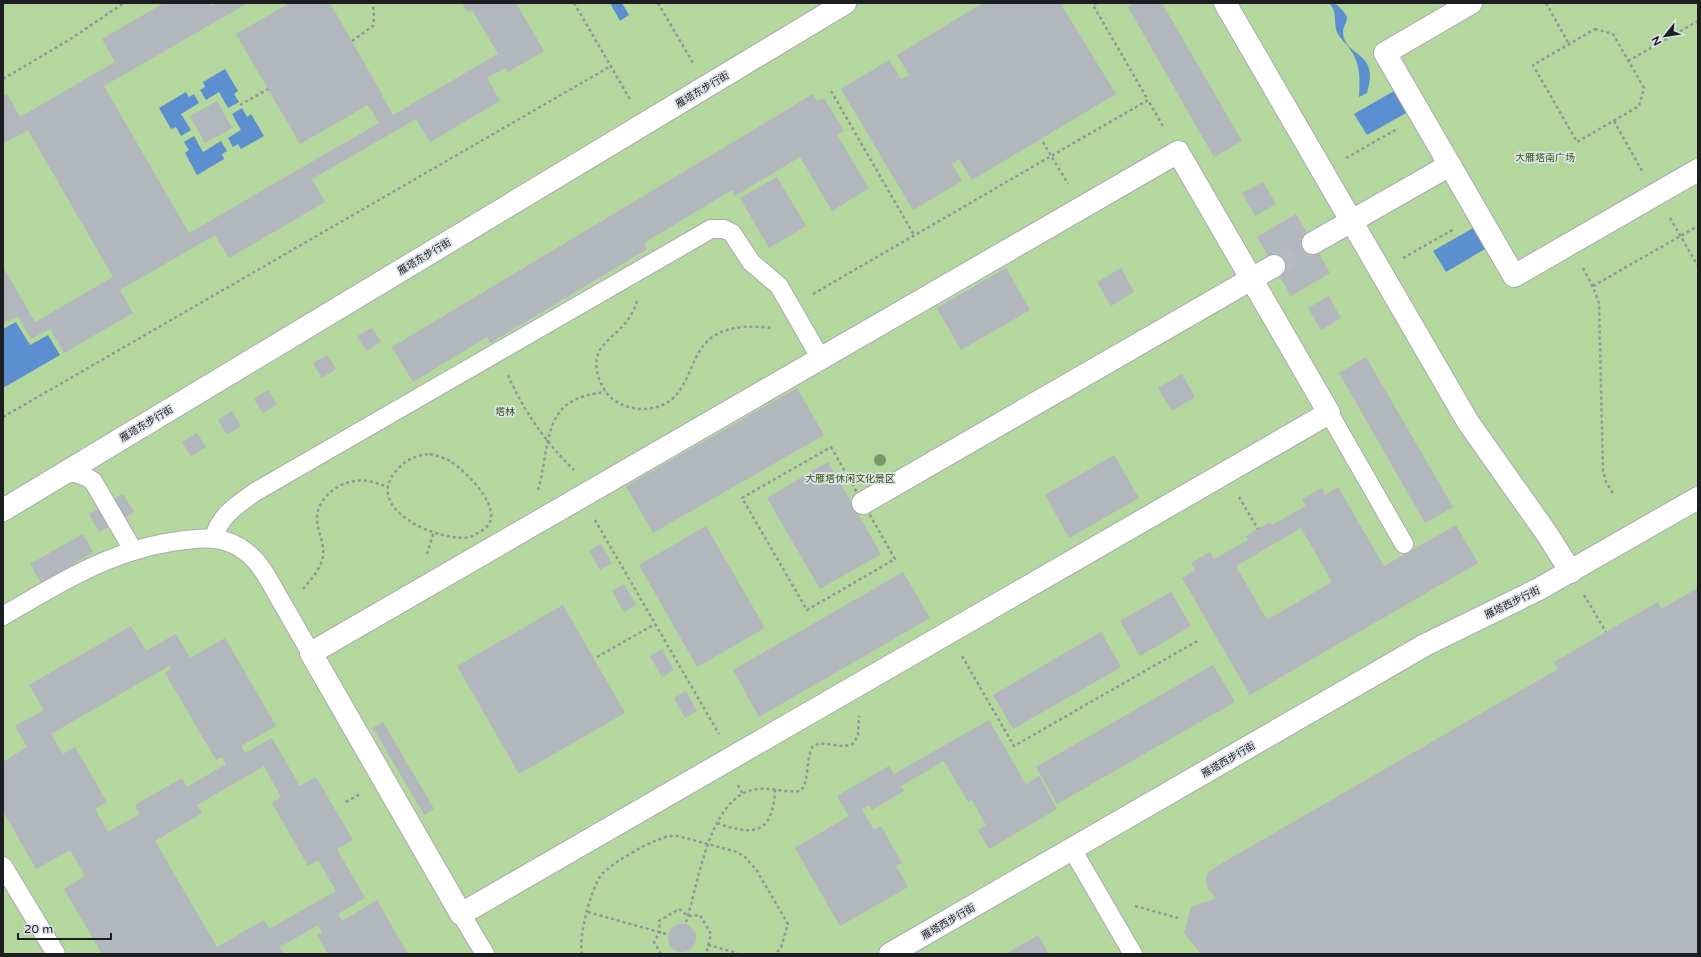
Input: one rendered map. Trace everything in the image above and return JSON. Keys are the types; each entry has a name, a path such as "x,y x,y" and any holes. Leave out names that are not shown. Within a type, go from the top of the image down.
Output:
{"street":[{"name":"雁塔东步行街","path":"3,510 845,3"},
{"path":"1225,3 1468,422 1548,534 1571,572"},
{"path":"1471,3 1385,53 1514,276 1698,170"},
{"path":"1178,152 1329,413 461,914 311,653 1081,208 1178,152"},
{"path":"1313,244 1450,165"},
{"path":"863,503 1274,266"},
{"name":"雁塔西步行街","path":"890,954 1425,645 1571,572 1698,498"}],"lane":[{"path":"214,538 216,529 225,516 255,492 711,229 724,229 732,233 751,262 779,286 821,359"},
{"path":"1329,413 1404,544"},
{"path":"59,476 74,472 84,475 93,481 133,550"},
{"path":"3,616 57,584 100,563 133,550 169,542 214,538 231,542 247,552 259,565 311,653"},
{"path":"1072,849 1133,954"},
{"path":"3,866 56,954"},
{"path":"461,914 485,954"}],"path":[{"path":"3,79 69,40 124,3"},
{"path":"352,41 373,26 373,3"},
{"path":"574,3 645,124"},
{"path":"658,3 707,86"},
{"path":"1097,3 1093,5 1178,152"},
{"path":"1546,3 1569,44"},
{"path":"1628,61 1698,21"},
{"path":"1595,29 1613,34 1644,88 1639,106 1577,142 1533,65 1569,44 1595,29"},
{"path":"3,417 611,66"},
{"path":"240,105 268,89"},
{"path":"831,91 914,235"},
{"path":"791,306 1148,100"},
{"path":"1323,172 1421,115"},
{"path":"1043,142 1081,208"},
{"path":"1380,271 1479,214"},
{"path":"1593,286 1698,226"},
{"path":"1569,244 1593,286 1599,303 1603,471 1606,482 1614,495"},
{"path":"629,276 635,281 639,290 635,310 629,319 604,344 598,358 597,372 605,392 614,401 625,407 650,409 669,401 683,386 703,344 715,335 731,329 748,327 804,330"},
{"path":"497,352 515,391 537,427 588,493 655,624 732,757"},
{"path":"535,495 540,484 548,440 554,419 561,409 570,402 581,397 605,392"},
{"path":"831,447 863,503 895,559 807,610 742,498 831,447"},
{"path":"425,454 440,456 450,461 479,489 487,500 492,514 491,521 483,530 472,536 453,537 412,523 403,517 392,504 388,487 392,475 401,464 410,458 425,454"},
{"path":"1226,472 1258,529"},
{"path":"286,610 311,580 322,563 324,554 317,516 320,506 326,496 334,489 354,481 366,481 388,487"},
{"path":"492,514 497,515"},
{"path":"1571,572 1606,632"},
{"path":"597,657 655,624"},
{"path":"948,632 1014,746 1199,640"},
{"path":"686,922 708,843 717,824 733,802 743,794 759,789 792,792 803,789 808,757 813,746 821,744 846,746 854,743 858,736 860,723 854,687"},
{"path":"717,824 743,830 754,830 762,827 768,822 772,814 776,790"},
{"path":"582,954 581,942 588,912 596,884 601,875 616,863 639,849 669,836 688,838 708,843 736,852 745,857 757,871 788,924 781,947 776,954"},
{"path":"1099,896 1178,918"},
{"path":"661,954 654,942 660,932 659,921 679,909 688,916 700,915 711,934 706,954"},
{"path":"588,912 666,934"},
{"path":"708,945 742,954"}],"green space":[{"name":"大雁塔休闲文化景区","path":"3,3 1698,3 1698,954 3,954"}],"water":[{"path":"610,3 622,3 629,15 620,21"},
{"path":"1329,3 1332,3 1342,9 1347,17 1343,32 1345,40 1349,46 1366,62 1369,69 1370,79 1367,93 1359,97 1358,67 1354,55 1337,32 1334,13 1332,6"},
{"path":"225,69 238,91 234,94 239,102 228,108 219,92 206,100 200,90 205,87 203,82"},
{"path":"1394,91 1406,113 1367,135 1354,114"},
{"path":"186,92 189,97 194,94 199,103 181,114 191,130 181,136 176,127 171,129 159,108"},
{"path":"242,108 247,117 251,114 264,136 241,149 238,144 233,147 228,138 241,130 232,114"},
{"path":"194,136 203,152 221,141 227,151 222,154 224,159 197,175 185,153 189,150 184,142"},
{"path":"1473,228 1485,249 1446,272 1433,251"},
{"path":"16,322 30,345 48,335 60,355 3,388 3,329"}],"building":[{"path":"164,3 210,3 211,6 217,3 248,3 104,86 189,233 379,123 368,105 300,144 236,34 290,3 330,3 393,115 498,54 472,10 467,12 462,3 516,3 544,51 508,72 505,68 487,78 500,101 430,142 416,119 312,179 325,202 229,258 215,235 120,290 133,313 64,353 50,329 31,339 18,316 3,324 3,267 35,322 113,277 28,130 3,144 3,96 7,94 20,117 115,62 102,39"},
{"path":"983,3 1067,3 1062,6 1116,94 972,180 959,159 952,164 962,181 913,210 841,89 889,60 901,79 909,75 897,55"},
{"path":"1134,3 1162,3 1242,141 1214,157 1128,7"},
{"path":"813,94 817,101 824,98 844,131 837,135 869,188 832,211 800,157 735,196 732,190 644,243 647,249 490,343 487,337 413,382 392,347"},
{"path":"217,101 232,128 205,143 190,116"},
{"path":"777,177 806,226 769,248 740,198"},
{"path":"1263,182 1276,204 1255,216 1242,193"},
{"path":"1296,214 1330,273 1291,296 1257,237"},
{"path":"1006,268 1030,310 961,350 937,308"},
{"path":"1121,268 1134,292 1111,306 1097,282"},
{"path":"1329,296 1341,318 1321,330 1308,308"},
{"path":"372,328 381,342 366,351 357,336"},
{"path":"327,355 336,369 322,378 313,363"},
{"path":"1366,357 1453,507 1425,523 1339,373"},
{"path":"1182,374 1195,397 1172,411 1158,388"},
{"path":"797,388 824,435 653,533 626,486"},
{"path":"268,390 277,404 263,413 254,399"},
{"path":"232,411 241,426 227,435 218,420"},
{"path":"197,433 206,447 191,456 182,442"},
{"path":"1114,455 1139,498 1069,538 1045,495"},
{"path":"828,462 881,554 820,589 767,498"},
{"path":"1338,487 1384,566 1456,525 1478,563 1250,695 1182,578 1195,570 1191,563 1210,552 1214,559 1248,540 1246,536 1270,522 1272,525 1306,506 1302,499 1322,488 1325,495","holes":["1301,528 1332,582 1267,620 1236,566"]},
{"path":"123,494 134,512 99,532 89,514"},
{"path":"706,526 765,628 697,667 639,565"},
{"path":"83,534 93,552 41,583 30,564"},
{"path":"601,544 612,563 600,570 589,551"},
{"path":"903,572 930,618 759,717 733,670"},
{"path":"624,584 636,605 624,612 612,591"},
{"path":"1698,588 1698,954 1201,954 1184,933 1191,907 1216,898 1208,889 1206,881 1208,873 1217,866 1558,669 1554,662 1658,602 1661,609"},
{"path":"1171,592 1191,626 1140,656 1120,621"},
{"path":"563,605 625,713 519,774 457,666"},
{"path":"131,626 146,651 176,634 190,658 225,638 276,726 241,746 245,753 272,738 300,786 316,777 353,840 337,849 365,898 338,914 342,921 377,900 408,954 328,954 317,935 322,932 318,925 280,947 284,954 102,954 64,889 85,876 70,850 36,869 3,811 3,762 27,747 15,726 44,710 29,685","holes":["169,666 171,669 165,673 216,760 222,757 226,764 187,787 182,778 135,805 140,814 108,832 95,809 107,802 75,747 63,754 51,734","264,766 281,797 272,803 308,866 318,860 336,891 269,929 264,920 217,947 155,841 202,813 197,805"]},
{"path":"1101,632 1121,667 1013,729 993,695"},
{"path":"662,649 674,670 662,677 650,656"},
{"path":"1213,665 1235,702 1057,804 1036,767"},
{"path":"686,691 697,711 685,718 674,698"},
{"path":"989,720 1026,784 1039,776 1057,809 989,849 978,830 986,825 972,800 968,802 944,761 901,786 904,791 872,810 869,805 862,809 874,830 881,826 902,863 896,866 908,887 840,926 795,848 849,816 837,796 889,766 894,774"},
{"path":"383,722 434,809 424,815 373,728"},
{"path":"682,924 692,928 696,938 692,948 682,952 672,948 668,938 672,928"},
{"path":"1038,935 1049,954 1006,954"}],"tunnel":[{"path":"1274,266 1313,243"}],"park label":[{"name":"大雁塔南广场","path":"1545,157"},
{"name":"塔林","path":"505,411"}]}
